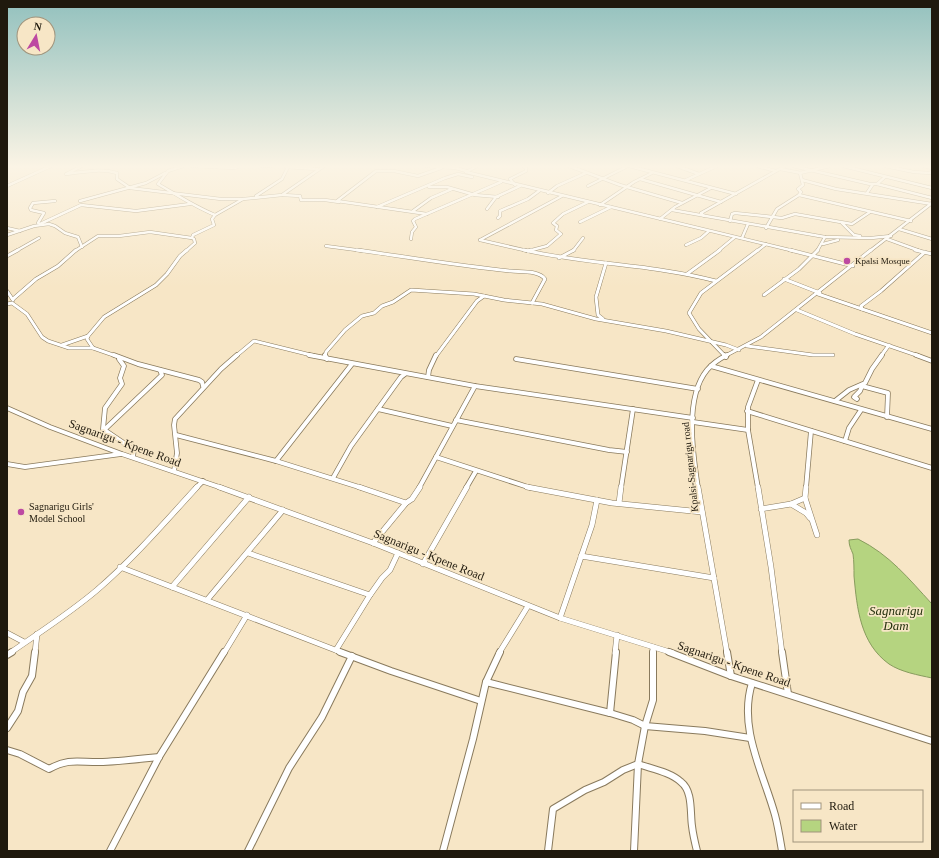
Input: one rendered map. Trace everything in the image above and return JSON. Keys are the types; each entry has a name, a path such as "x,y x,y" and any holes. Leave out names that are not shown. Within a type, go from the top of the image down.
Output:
{"street":[{"path":"31,206 31,210 44,214 38,224"},
{"path":"7,235 21,231 81,206"},
{"path":"81,206 136,211 176,206"},
{"path":"195,206 215,215"},
{"path":"192,238 193,235 199,231 214,225 212,219 215,215 231,206"},
{"path":"370,206 427,214"},
{"path":"413,211 420,206"},
{"path":"412,239 412,232 416,226 413,221 444,206"},
{"path":"488,210 491,206"},
{"path":"498,218 500,216 500,211 512,206"},
{"path":"545,206 480,240 558,258 651,268 716,281"},
{"path":"527,251 547,246 552,242 561,234 556,230 556,226 553,223 563,214 580,206"},
{"path":"606,206 853,266"},
{"path":"660,219 678,206"},
{"path":"705,216 701,213 714,206"},
{"path":"766,228 777,209 785,206"},
{"path":"845,206 911,221"},
{"name":"Kpalsi-Sagnarigu road","path":"731,676 696,473 693,420 698,389 711,366 746,346 797,310 870,251 929,206"},
{"path":"580,222 611,207"},
{"path":"672,210 766,228 825,237 864,238 891,236"},
{"path":"730,221 732,214 735,213 782,218 795,214 852,224 870,212"},
{"path":"841,223 854,235 864,238"},
{"path":"38,224 55,226 67,234 77,236 80,238 82,247"},
{"path":"742,238 748,224"},
{"path":"7,228 21,231"},
{"path":"899,229 932,239"},
{"path":"686,245 701,238 709,231"},
{"path":"12,303 13,299 36,279 58,266 70,254 96,236 119,236 150,232 194,239 195,243 180,256 159,282 104,317 88,336 62,345"},
{"path":"687,274 732,241 735,237"},
{"path":"764,295 798,269 812,256 823,244 825,237"},
{"path":"7,256 39,238"},
{"path":"558,258 573,251 583,238"},
{"path":"823,244 843,238"},
{"path":"887,239 915,250 932,254"},
{"path":"726,357 714,343 698,329 688,313 701,293 766,244"},
{"path":"326,246 489,269 533,273 543,276 545,279 532,303"},
{"path":"861,308 925,252"},
{"path":"606,263 596,297 598,315 609,322"},
{"path":"784,279 854,306 932,333"},
{"path":"328,359 325,356 326,352 355,321 365,314 374,313 382,306 393,302 411,290 474,294 504,300 532,303 609,322 728,345 739,350"},
{"path":"7,291 13,299"},
{"path":"474,294 478,301"},
{"path":"428,378 428,369 440,349 478,301 484,296"},
{"path":"7,304 12,303 27,314 42,337 48,341 73,348 93,348 118,358 201,381 203,386"},
{"path":"797,310 932,361"},
{"path":"88,336 93,348"},
{"path":"73,348 81,339"},
{"path":"174,471 177,457 176,435 173,424 175,418 220,368 254,341 328,359 428,378 633,409 748,430"},
{"path":"835,401 849,390 865,383 872,369 889,345"},
{"path":"746,346 787,350 813,355 834,355"},
{"path":"104,430 105,408 122,384 120,378 126,368 118,358"},
{"path":"516,358 698,389"},
{"path":"276,461 352,364"},
{"path":"711,366 932,429"},
{"path":"104,430 135,398 155,383 162,375 160,370"},
{"path":"333,478 348,452 401,377 406,374"},
{"path":"758,380 752,392 747,411 748,430 788,694"},
{"path":"373,543 422,486 452,426 475,386"},
{"path":"857,399 854,397 860,391 862,386 888,393 887,417"},
{"name":"Sagnarigu - Kpene Road","path":"7,408 122,454 133,456 249,497 373,543 560,618 694,660 731,676 932,741"},
{"path":"620,503 633,409"},
{"path":"378,410 452,426"},
{"path":"845,441 849,428 861,410"},
{"path":"747,411 932,468"},
{"path":"456,420 627,452"},
{"path":"104,430 134,450 133,456"},
{"path":"810,431 811,445 805,498 817,535"},
{"path":"176,435 276,461 333,478 406,503"},
{"path":"7,464 25,467 122,454"},
{"path":"436,457 523,486 597,500 655,508 702,512"},
{"path":"423,564 476,471"},
{"path":"7,655 83,602 203,481"},
{"path":"172,587 249,497"},
{"path":"761,510 791,504 805,498"},
{"path":"560,618 592,525 597,500"},
{"path":"791,504 806,513 812,520"},
{"path":"207,600 283,510"},
{"path":"248,553 370,595"},
{"path":"336,650 370,595 382,578 390,570 398,553"},
{"path":"581,556 714,578"},
{"path":"120,566 390,671 481,701"},
{"path":"443,851 473,739 486,682 496,658 528,606"},
{"path":"110,851 159,757 247,615"},
{"path":"7,633 24,642"},
{"path":"7,728 18,711 23,692 32,676 37,634"},
{"path":"610,713 617,635"},
{"path":"634,851 638,764 645,726 653,700 653,647"},
{"path":"248,851 289,768 322,717 352,656"},
{"path":"486,682 610,713 633,720 645,726 705,731 750,738"},
{"path":"752,683 748,696 750,738 775,815 782,851"},
{"path":"7,750 20,754 49,768 60,763 72,761 106,762 159,757"},
{"path":"548,851 553,809 585,790 623,770 638,764 667,774 682,782 687,790 690,802 692,827 697,851"}],"water":[{"name":"Sagnarigu Dam","path":"858,539 880,552 906,576 932,604 932,678 904,671 889,664 879,656 866,635 859,612 855,588 853,554 849,542 849,540"}],"place":[{"name":"Kpalsi Mosque","path":"847,261"},
{"name":"Sagnarigu Girls' Model School","path":"21,512"}]}
